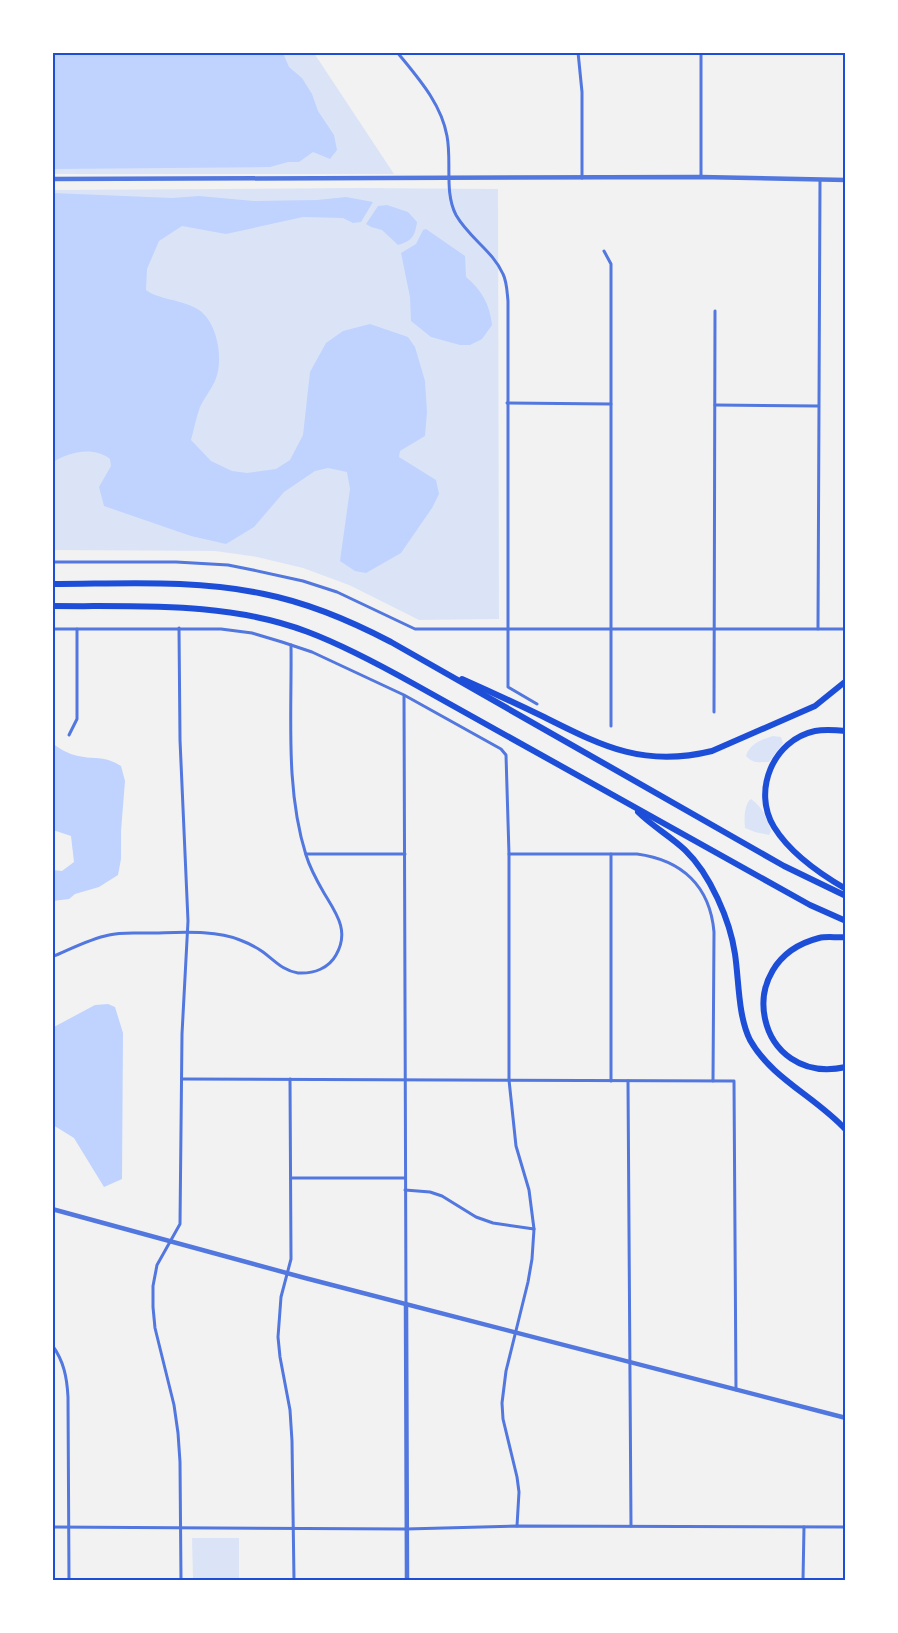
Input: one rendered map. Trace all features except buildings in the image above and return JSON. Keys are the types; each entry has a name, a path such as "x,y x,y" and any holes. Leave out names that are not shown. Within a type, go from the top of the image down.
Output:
{"highway":[{"path":"52,584 200,585 265,594 328,612 360,626 422,660 784,866 846,896"},
{"path":"52,606 199,608 266,619 309,632 399,675 810,905 846,921"},
{"path":"422,660 594,742 628,753 654,758 694,755 712,751 811,708 846,681"},
{"path":"846,731 814,731 786,746 774,760 768,773 764,788 764,800 774,828 811,867 846,889"},
{"path":"631,806 685,850 700,869 714,892 732,937 744,1027 753,1044 773,1070 826,1110 846,1130"},
{"path":"846,937 825,936 805,943 789,953 768,979 763,1004 767,1029 788,1056 812,1068 846,1067"}],"street":[{"path":"397,52 436,103 443,119 448,137 450,192 456,214 469,233 490,254 504,275 508,300 508,687 537,704"},
{"path":"578,52 582,92 582,178"},
{"path":"701,52 701,177"},
{"path":"52,180 701,177 846,180"},
{"path":"818,629 820,178"},
{"path":"604,251 612,264 611,726"},
{"path":"714,311 714,712"},
{"path":"507,403 612,404"},
{"path":"715,405 818,406"},
{"path":"52,562 176,562 228,566 279,575 337,592 415,629 846,629"},
{"path":"179,628 180,740 188,888 180,1224 157,1265 153,1286 153,1307 155,1328 174,1405 178,1433 181,1580"},
{"path":"52,629 221,629 252,634 312,652 404,695 501,749 506,755 509,854 509,1080 516,1146 529,1190 534,1229 532,1259 506,1371 502,1403 503,1419 519,1492 517,1526"},
{"path":"69,735 77,719 77,629"},
{"path":"52,957 98,937 111,934 188,933 222,935 237,939 264,952 284,969 295,973 312,972 328,965 335,957 341,946 343,935 341,924 315,877 306,854 297,814 293,783 291,645"},
{"path":"404,695 407,1580"},
{"path":"306,854 404,854"},
{"path":"509,854 637,854 666,860 691,877 701,889 708,902 714,932 713,1081"},
{"path":"611,854 611,1081"},
{"path":"182,1079 734,1081 736,1390"},
{"path":"290,1080 291,1259 281,1297 278,1337 292,1433 294,1580"},
{"path":"628,1081 631,1526"},
{"path":"291,1178 405,1178"},
{"path":"405,1190 430,1192 442,1196 476,1217 493,1224 534,1229"},
{"path":"52,1209 287,1274 846,1418"},
{"path":"52,1345 63,1364 67,1380 69,1580"},
{"path":"52,1527 406,1529 517,1526 846,1527"},
{"path":"803,1580 804,1527"}],"shaded area":[{"path":"52,53 314,53 394,174 53,174"},
{"path":"498,189 499,619 419,620 349,585 303,568 257,557 215,551 53,550 52,190"},
{"path":"773,736 781,737 783,743 769,762 754,761 746,756 753,745 760,740"},
{"path":"751,799 759,806 768,822 771,831 769,835 745,828 746,808"},
{"path":"192,1538 239,1538 239,1580 193,1580"}],"water":[{"path":"52,53 283,53 289,67 302,78 312,94 318,111 334,135 337,150 330,159 313,152 299,162 288,162 270,167 53,169"},
{"path":"53,193 172,198 199,196 254,201 317,200 346,197 373,202 361,222 353,223 343,218 303,217 226,234 182,226 159,241 147,269 146,290 157,296 186,304 199,310 211,324 218,343 218,373 200,407 191,440 211,461 232,471 247,473 276,469 290,460 303,435 310,372 326,343 343,331 370,324 408,337 415,347 425,381 427,412 425,436 400,451 399,457 436,480 439,494 432,508 401,553 366,573 355,571 340,561 350,489 347,472 328,468 315,471 284,492 254,527 226,544 191,536 104,506 99,487 111,466 110,459 103,455 89,452 74,453 53,462"},
{"path":"387,205 408,212 417,222 414,234 407,242 398,245 382,230 366,224 378,206"},
{"path":"426,229 465,256 466,277 477,287 487,304 492,325 482,339 470,345 460,345 431,337 411,321 410,297 401,253 416,244 423,230"},
{"path":"52,743 74,755 104,759 121,766 125,781 121,859 118,875 99,887 75,894 69,899 53,901 53,870 62,871 74,862 71,836 53,830"},
{"path":"108,1004 115,1007 123,1033 122,1179 104,1187 74,1138 53,1125 52,1028 95,1005"}]}
